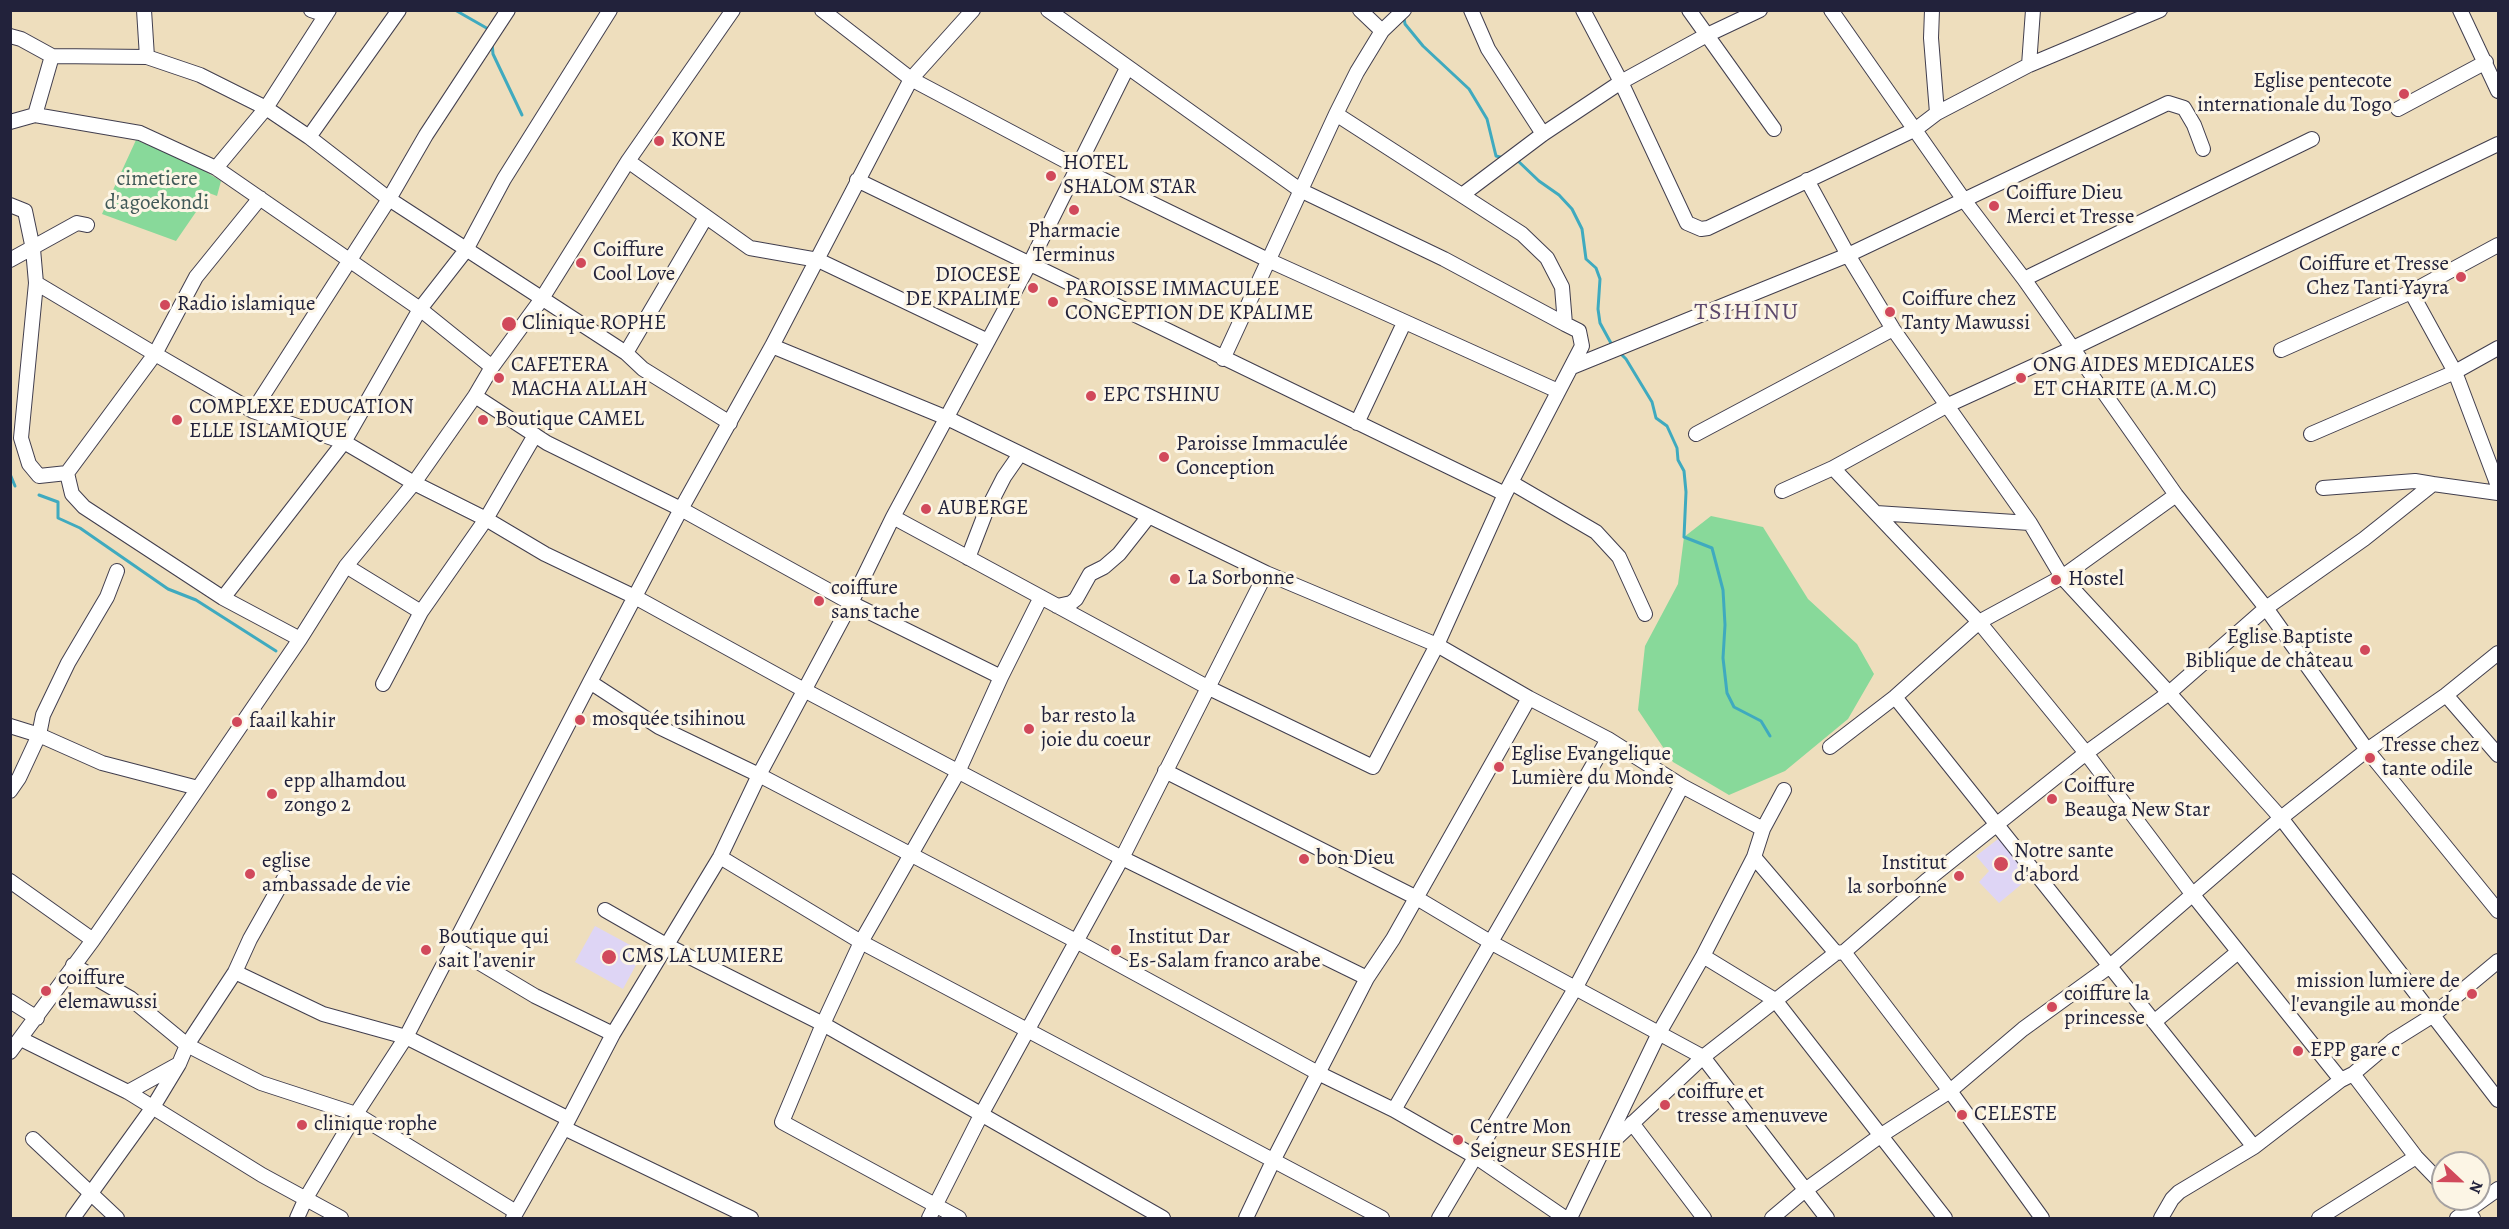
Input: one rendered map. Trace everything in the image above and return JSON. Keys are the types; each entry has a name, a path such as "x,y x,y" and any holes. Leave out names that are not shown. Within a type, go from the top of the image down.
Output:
{"street":[{"path":"144,10 147,57"},
{"path":"216,168 266,108 327,13 311,10"},
{"path":"309,137 399,10"},
{"path":"253,411 389,199 426,135 508,10"},
{"path":"223,598 344,442 420,309 466,250 504,179 610,10"},
{"path":"10,1052 93,940 300,639 346,566 414,483 475,396 492,367 541,300 628,161 734,10"},
{"path":"822,10 911,79 1077,167 1268,260 1558,391"},
{"path":"297,1218 306,1198 356,1114 406,1036 681,509 818,260 857,180 911,79 973,10"},
{"path":"893,517 1209,688 1373,767 1437,645 1509,488 1582,346 1579,331 1444,259 1300,190 1048,10"},
{"path":"1360,10 1382,31"},
{"path":"1223,359 1357,72 1382,31 1404,10"},
{"path":"1471,10 1488,48 1543,134"},
{"path":"1583,10 1622,82 1687,223 1694,227 1708,228 1916,129 1937,113 2030,65 2160,10"},
{"path":"1689,10 1773,129"},
{"path":"1462,195 1543,134 1622,82 1706,36 1760,10"},
{"path":"1831,10 2176,495 2266,608 2367,750 2499,911"},
{"path":"1932,10 1931,38 1937,113"},
{"path":"2030,65 2033,10"},
{"path":"2460,10 2499,91"},
{"path":"10,36 21,39 52,56 147,57 200,75 266,108 309,137 389,199 541,300 626,353 643,369 730,423"},
{"path":"35,115 52,56"},
{"path":"2398,109 2486,62"},
{"path":"73,965 130,998 187,1045 261,1083 356,1114 515,1215 613,1034 720,857 759,774 851,603 893,517 1030,263 1127,68"},
{"path":"1572,367 1848,255 2168,103 2184,108 2194,125 2203,149"},
{"path":"1336,114 1522,234 1547,258 1562,287 1565,324"},
{"path":"10,122 35,115 140,133 216,168 420,309 492,367"},
{"path":"2024,279 2312,139"},
{"path":"1782,491 1833,468 1946,406 2073,348 2499,144"},
{"path":"628,161 750,248 818,260 988,340"},
{"path":"857,180 1357,423 1509,488 1596,532 1618,557 1646,614"},
{"path":"1807,180 1848,255 1893,329 2030,523 2061,577 2281,818 2499,1100"},
{"path":"10,205 25,211 33,249 36,283 21,438 29,464 39,476 67,473 155,354 196,277 260,198"},
{"path":"626,353 706,217"},
{"path":"10,260 77,223 87,225"},
{"path":"2281,350 2411,292 2499,245"},
{"path":"36,283 253,411 344,442 414,483 486,519 544,554 635,597 804,690 1122,858 1367,978"},
{"path":"2411,292 2455,372 2499,486"},
{"path":"1357,423 1404,323"},
{"path":"1696,434 1893,329"},
{"path":"772,346 947,418 1266,573 1437,645 1529,698 1608,739 1682,786 1763,829"},
{"path":"2311,434 2455,372 2499,348"},
{"path":"475,396 535,435 681,509 851,603 1001,677"},
{"path":"383,684 421,612 486,519 535,435"},
{"path":"968,558 1004,477 1020,454"},
{"path":"1833,468 1979,622 2085,753 2238,952 2431,1173"},
{"path":"67,473 72,494 84,507 223,598 300,639"},
{"path":"2323,488 2415,481 2499,493"},
{"path":"1605,1149 1703,1057 1840,952 1926,881 1998,826 2085,753 2169,693 2266,608 2364,538 2433,484"},
{"path":"1830,747 1895,697 1979,622 2061,577 2176,495"},
{"path":"1876,513 2030,523"},
{"path":"1057,606 1071,603 1076,599 1090,574 1104,567 1119,554 1149,516"},
{"path":"346,566 421,612"},
{"path":"10,791 20,778 39,735 43,715 68,663 107,597 117,571"},
{"path":"929,1218 981,1114 1122,858 1266,573"},
{"path":"959,1218 782,1122 823,1024 861,942 958,772 1001,677 1041,597"},
{"path":"1772,1218 1804,1191 1880,1136 1950,1091 2023,1029 2110,966 2281,818 2367,750 2446,695 2499,653"},
{"path":"590,682 659,727 759,774 910,856 1076,941 1318,1073 1394,1110 1476,1157 1565,1218"},
{"path":"2446,695 2499,755"},
{"path":"1895,697 2254,1147"},
{"path":"1246,1218 1367,978 1394,939 1415,897 1529,698"},
{"path":"10,726 39,735 102,763 198,788"},
{"path":"1394,1110 1608,739"},
{"path":"1165,771 1415,897 1492,943 1703,1057 1827,1218"},
{"path":"1438,1218 1576,987 1682,786"},
{"path":"1570,1218 1659,1033 1703,956 1754,857 1763,829 1784,790"},
{"path":"720,857 861,942 1382,1218"},
{"path":"1754,857 1840,952 1950,1091 2042,1218"},
{"path":"73,1218 153,1107 179,1064 187,1045 235,972 250,939 285,877"},
{"path":"10,881 93,940"},
{"path":"605,910 666,945 823,1024 1163,1218"},
{"path":"453,947 535,996 613,1034"},
{"path":"2154,1022 2238,952"},
{"path":"1703,956 1775,1000 1945,1218"},
{"path":"2161,1218 2172,1199 2180,1192 2254,1147 2392,1041 2432,1016 2499,961"},
{"path":"235,972 323,1014 406,1036 566,1123 751,1218"},
{"path":"10,1001 37,1018"},
{"path":"21,1039 128,1092 262,1175 341,1218"},
{"path":"128,1092 179,1064"},
{"path":"1632,1123 1704,1218"},
{"path":"33,1139 117,1218"},
{"path":"2319,1218 2416,1157"},
{"path":"2466,1216 2499,1189"}],"shaded area":[{"name":"Notre sante d'abord","path":"1998,839 2002,841 2029,878 1999,903 1979,882 1989,871 1976,856"},
{"name":"CMS LA LUMIERE","path":"595,926 643,952 623,989 575,962"}],"green space":[{"name":"cimetiere d'agoekondi","path":"136,140 193,164 221,181 217,196 209,193 176,241 102,214"},
{"path":"1711,516 1763,527 1808,599 1857,644 1874,674 1848,719 1785,771 1729,795 1673,762 1638,710 1645,646 1678,584 1684,537"}],"waterway":[{"path":"455,10 490,30"},
{"path":"1404,18 1405,24 1423,46 1469,89 1487,119 1496,156 1504,158"},
{"path":"492,43 493,54 522,115"},
{"path":"1517,160 1539,181 1559,195 1572,209 1582,229 1586,259 1596,268 1600,279 1598,309 1600,323 1612,345"},
{"path":"1619,352 1626,359 1652,402 1656,418 1667,426 1677,448 1678,460 1684,471 1686,492 1684,537 1712,548 1723,590 1725,625 1723,658 1727,693 1734,707 1761,721 1770,736"},
{"path":"10,474 15,486"},
{"path":"39,495 58,502 58,518 80,528 168,589 196,600 276,651"}],"place":[{"name":"Eglise pentecote internationale du Togo","path":"2404,94"},
{"name":"KONE","path":"659,141"},
{"name":"HOTEL SHALOM STAR","path":"1051,176"},
{"name":"Coiffure Dieu Merci et Tresse","path":"1994,206"},
{"name":"Pharmacie Terminus","path":"1074,210"},
{"name":"Coiffure Cool Love","path":"581,263"},
{"name":"Coiffure et Tresse Chez Tanti Yayra","path":"2461,277"},
{"name":"DIOCESE DE KPALIME","path":"1033,288"},
{"name":"PAROISSE IMMACULEE CONCEPTION DE KPALIME","path":"1053,302"},
{"name":"Radio islamique","path":"165,305"},
{"name":"Coiffure chez Tanty Mawussi","path":"1890,312"},
{"name":"Clinique ROPHE","path":"509,324"},
{"name":"CAFETERA MACHA ALLAH","path":"499,378"},
{"name":"ONG AIDES MEDICALES ET CHARITE (A.M.C)","path":"2021,378"},
{"name":"EPC TSHINU","path":"1091,396"},
{"name":"COMPLEXE EDUCATION ELLE ISLAMIQUE","path":"177,420"},
{"name":"Boutique CAMEL","path":"483,420"},
{"name":"Paroisse Immaculée Conception","path":"1164,457"},
{"name":"AUBERGE","path":"926,509"},
{"name":"La Sorbonne","path":"1175,579"},
{"name":"Hostel","path":"2056,580"},
{"name":"coiffure sans tache","path":"819,601"},
{"name":"Eglise Baptiste Biblique de château","path":"2365,650"},
{"name":"mosquée tsihinou","path":"580,720"},
{"name":"faail kahir","path":"237,722"},
{"name":"bar resto la joie du coeur","path":"1029,729"},
{"name":"Tresse chez tante odile","path":"2370,758"},
{"name":"Eglise Evangelique Lumière du Monde","path":"1499,767"},
{"name":"epp alhamdou zongo 2","path":"272,794"},
{"name":"Coiffure Beauga New Star","path":"2052,799"},
{"name":"bon Dieu","path":"1304,859"},
{"name":"Notre sante d'abord","path":"2001,864"},
{"name":"eglise ambassade de vie","path":"250,874"},
{"name":"Institut la sorbonne","path":"1959,876"},
{"name":"Boutique qui sait l'avenir","path":"426,950"},
{"name":"Institut Dar Es-Salam franco arabe","path":"1116,950"},
{"name":"CMS LA LUMIERE","path":"609,957"},
{"name":"coiffure elemawussi","path":"46,991"},
{"name":"mission lumiere de l'evangile au monde","path":"2472,994"},
{"name":"coiffure la princesse","path":"2052,1007"},
{"name":"EPP gare c","path":"2298,1051"},
{"name":"coiffure et tresse amenuveve","path":"1665,1105"},
{"name":"CELESTE","path":"1962,1115"},
{"name":"clinique rophe","path":"302,1125"},
{"name":"Centre Mon Seigneur SESHIE","path":"1458,1140"}],"district":[{"name":"TSIHINU","path":"1747,313"}]}
